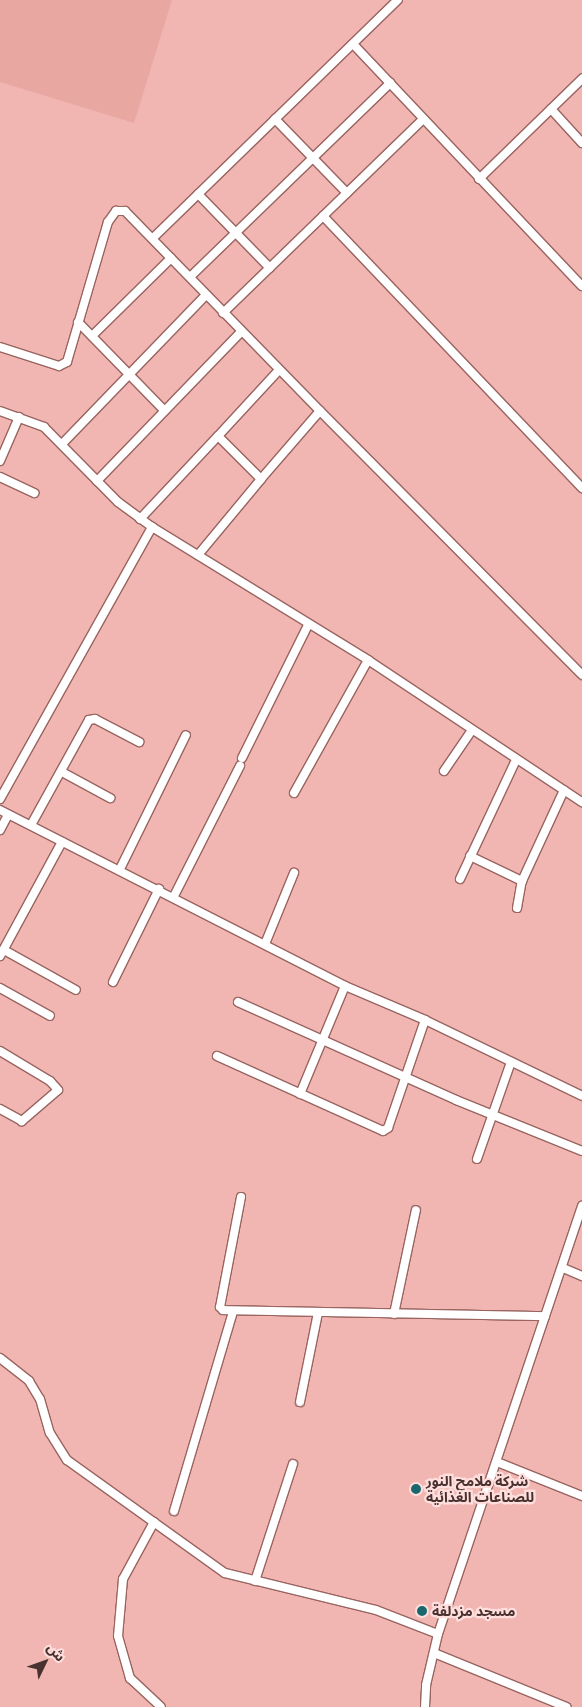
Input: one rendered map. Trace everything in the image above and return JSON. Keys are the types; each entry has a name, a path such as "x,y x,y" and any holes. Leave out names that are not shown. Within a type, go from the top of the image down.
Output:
{"street":[{"path":"154,237 398,0"},
{"path":"353,44 582,286"},
{"path":"479,179 582,79"},
{"path":"190,277 390,83"},
{"path":"551,109 582,143"},
{"path":"224,313 423,119"},
{"path":"275,120 347,193"},
{"path":"198,194 270,268"},
{"path":"0,347 63,365 78,322 102,235 116,211 125,211 154,237 171,258 241,332 582,675"},
{"path":"322,216 582,488"},
{"path":"92,336 171,258"},
{"path":"62,444 206,295"},
{"path":"78,322 165,411"},
{"path":"97,481 241,332"},
{"path":"140,518 279,370"},
{"path":"0,411 44,426 97,481 152,527 308,625 368,660 582,802"},
{"path":"198,555 320,411"},
{"path":"0,461 19,417"},
{"path":"218,436 261,479"},
{"path":"0,477 35,493"},
{"path":"0,799 152,527"},
{"path":"242,758 308,625"},
{"path":"294,793 368,660"},
{"path":"31,826 92,718 138,742"},
{"path":"444,771 472,730"},
{"path":"120,869 186,735"},
{"path":"460,879 516,760"},
{"path":"174,896 240,766"},
{"path":"62,772 110,798"},
{"path":"517,908 522,881 564,790"},
{"path":"0,810 174,896 345,986 425,1020 582,1096"},
{"path":"0,830 8,815"},
{"path":"62,842 2,953 76,990"},
{"path":"470,856 522,881"},
{"path":"265,944 294,874"},
{"path":"113,982 159,889"},
{"path":"300,1094 345,986"},
{"path":"0,988 50,1016"},
{"path":"238,1002 492,1115 582,1151"},
{"path":"217,1056 383,1131 388,1128 425,1020"},
{"path":"0,1051 50,1081 58,1090 22,1121 0,1109"},
{"path":"477,1159 512,1062"},
{"path":"241,1197 220,1307 233,1312 545,1316"},
{"path":"424,1707 426,1685 438,1634 545,1316 563,1268 582,1206"},
{"path":"394,1314 416,1210"},
{"path":"563,1268 582,1276"},
{"path":"174,1511 233,1312"},
{"path":"300,1402 318,1313"},
{"path":"0,1358 33,1387 40,1398 50,1433 67,1460 225,1573 376,1610 438,1634"},
{"path":"496,1462 582,1496"},
{"path":"255,1581 293,1464"},
{"path":"154,1522 122,1579 118,1636 130,1678 161,1707"},
{"path":"434,1653 566,1707"}],"shaded area":[{"path":"0,0 172,0 134,123 0,82"}],"place":[{"name":"شركة ملامح النور للصناعات الغذائية","path":"416,1489"},
{"name":"مسجد مزدلفة","path":"422,1611"}]}
